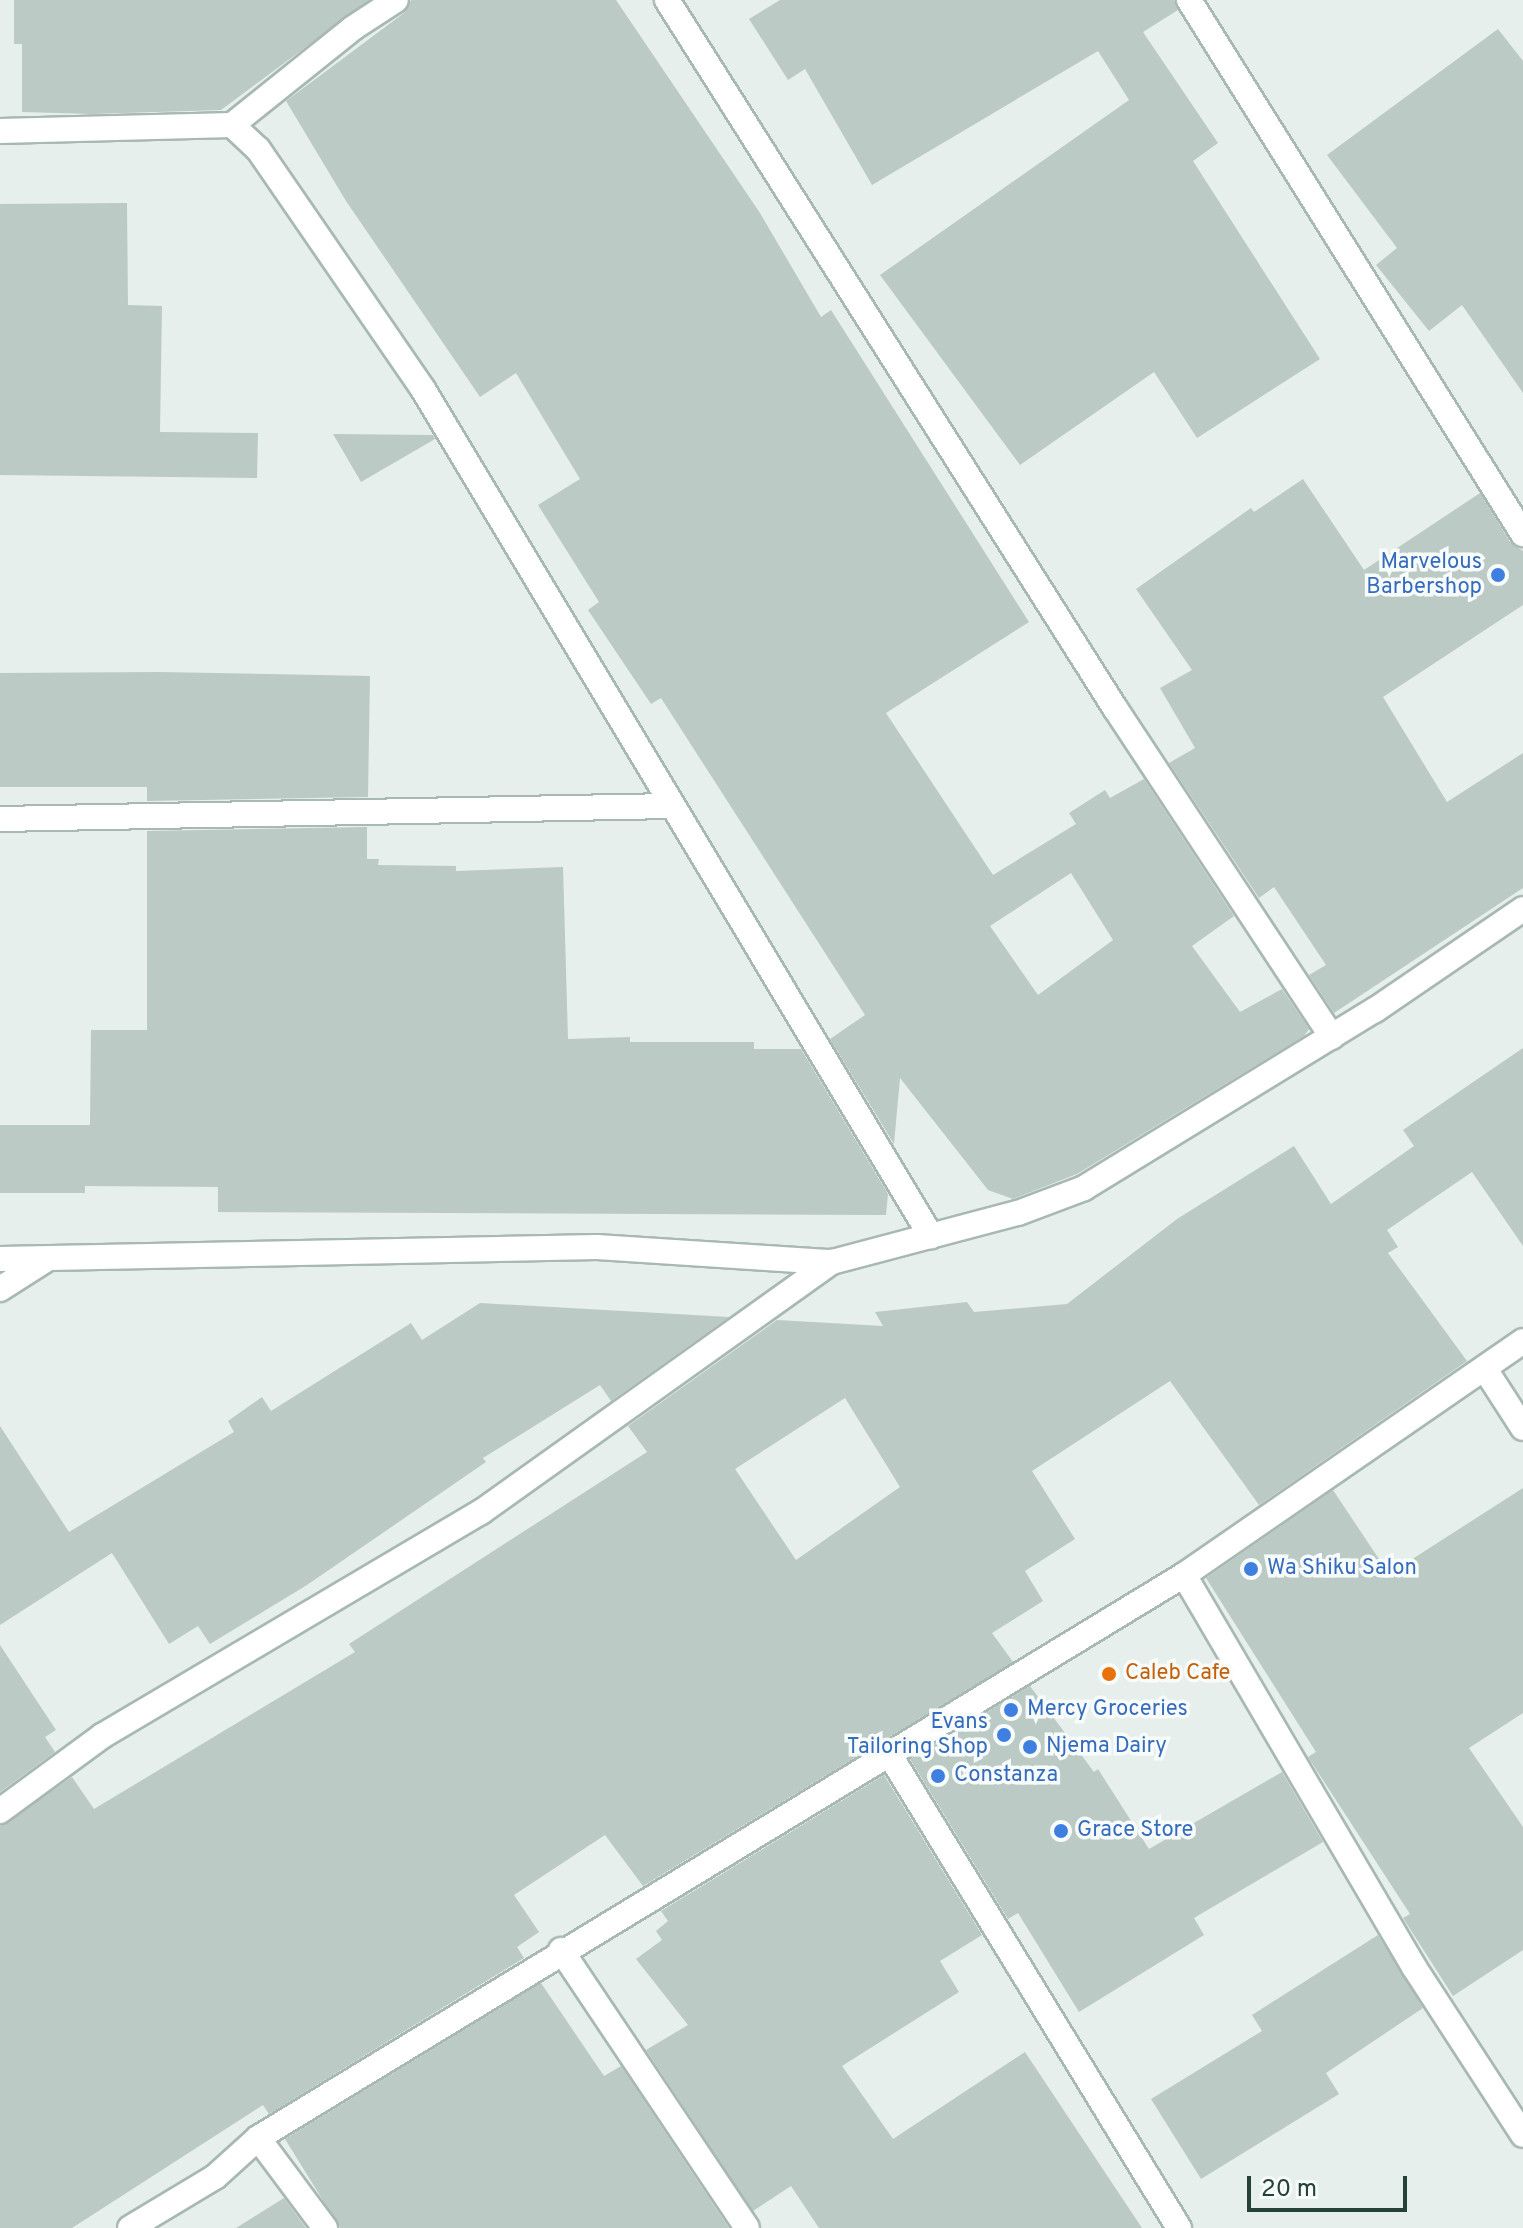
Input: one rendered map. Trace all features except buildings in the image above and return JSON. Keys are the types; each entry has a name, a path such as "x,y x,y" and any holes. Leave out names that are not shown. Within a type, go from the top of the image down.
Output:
{"street":[{"path":"0,131 232,125 353,28 396,0"},
{"path":"667,0 1115,708 1332,1037"},
{"path":"1189,0 1523,534"},
{"path":"232,125 258,149 423,389 931,1236"},
{"path":"0,819 672,806"},
{"path":"0,1259 44,1261 597,1247 832,1262 1018,1213 1084,1188 1332,1037 1523,909"},
{"path":"0,1289 44,1261"},
{"path":"0,1811 102,1736 481,1512 832,1262"},
{"path":"130,2228 215,2177 258,2138 561,1950 1184,1575 1523,1341"},
{"path":"1485,1369 1523,1428"},
{"path":"1184,1575 1414,1967 1523,2135"},
{"path":"888,1752 1179,2228"},
{"path":"561,1950 747,2228"},
{"path":"258,2138 325,2228"}],"place":[{"name":"Marvelous Barbershop","path":"1498,575"},
{"name":"Wa Shiku Salon","path":"1251,1569"},
{"name":"Caleb Cafe","path":"1109,1674"},
{"name":"Mercy Groceries","path":"1011,1710"},
{"name":"Evans Tailoring Shop","path":"1004,1735"},
{"name":"Njema Dairy","path":"1030,1747"},
{"name":"Constanza","path":"938,1776"},
{"name":"Grace Store","path":"1061,1831"}]}
